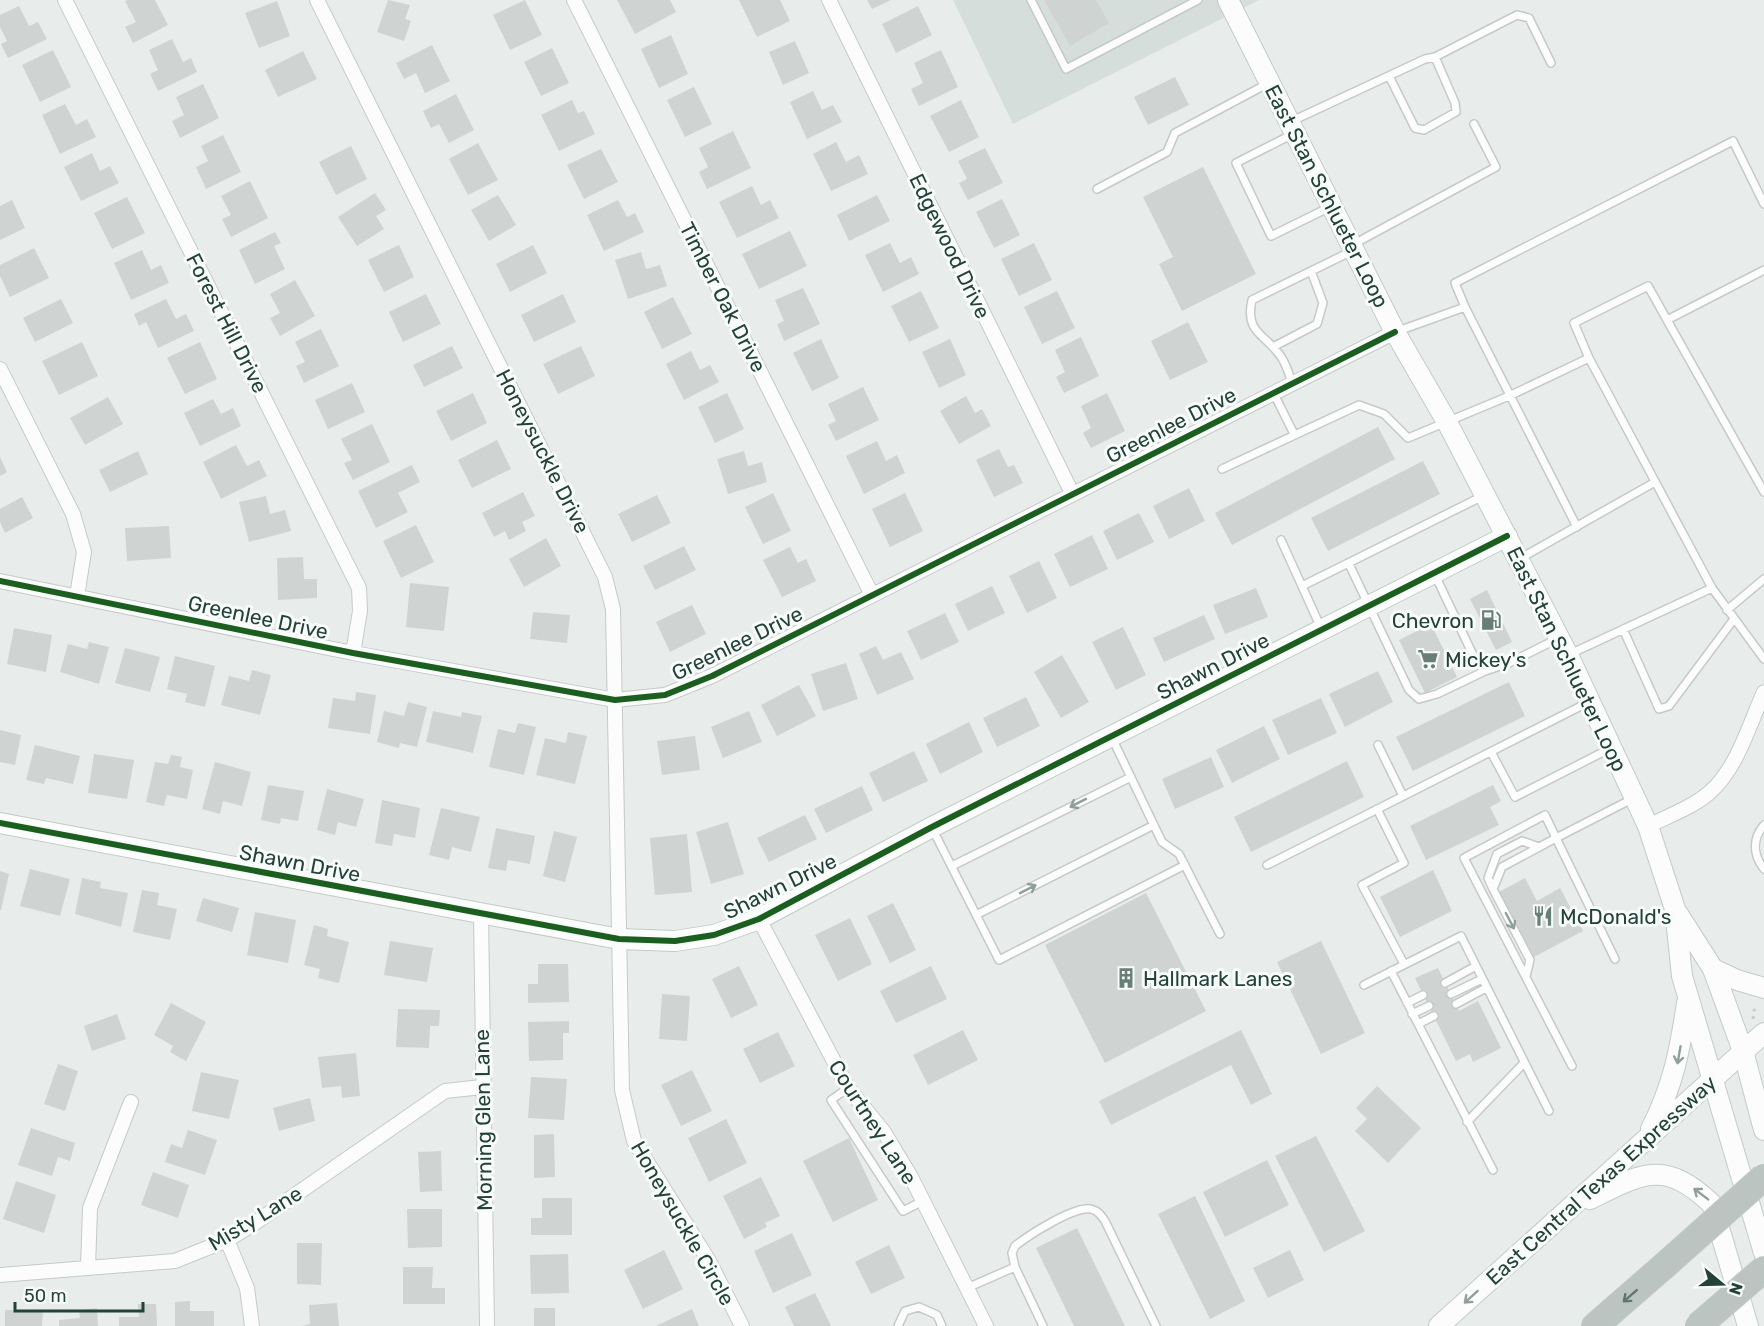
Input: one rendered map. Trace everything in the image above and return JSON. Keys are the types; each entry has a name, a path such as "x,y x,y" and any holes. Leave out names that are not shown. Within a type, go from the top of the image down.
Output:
{"highway":[{"path":"1595,1326 1764,1177"},
{"path":"1698,1326 1764,1269"}],"main road":[{"name":"East Stan Schlueter Loop","path":"1232,3 1395,332 1447,422 1507,536 1590,702 1648,826 1675,909 1682,976 1764,1253"},
{"name":"Shawn Drive","path":"0,823 619,939 675,941 705,937 759,919 932,827 1507,536"},
{"name":"East Stan Schlueter Loop","path":"1675,909 1713,969 1743,1051 1764,1130"},
{"path":"1713,969 1760,992"},
{"path":"1645,1140 1667,1097 1677,1067 1688,997"},
{"name":"East Central Texas Expressway","path":"1439,1326 1743,1051 1758,1028"},
{"path":"1568,1210 1632,1178 1658,1173 1675,1178 1700,1192 1712,1204 1748,1326"}],"street":[{"name":"Forest Hill Drive","path":"65,0 359,588 360,611 353,653"},
{"name":"Honeysuckle Drive","path":"317,0 606,577 613,609 619,939"},
{"name":"Timber Oak Drive","path":"574,0 872,595"},
{"name":"Edgewood Drive","path":"829,0 1072,492"},
{"name":"Greenlee Drive","path":"0,581 353,653 615,700 665,695 712,676 1072,492 1395,332"},
{"path":"0,369 73,514 84,552 77,596"},
{"path":"1648,826 1689,806 1710,792 1731,765 1764,692"},
{"name":"Morning Glen Lane","path":"481,914 487,1326"},
{"name":"Courtney Lane","path":"759,919 848,1088 884,1132 923,1201 986,1326"},
{"name":"Honeysuckle Circle","path":"619,939 622,1090 634,1141 709,1261 742,1326"},
{"name":"Misty Lane","path":"0,1275 175,1262 227,1240 445,1091 482,1087"},
{"path":"88,1268 90,1208 131,1102"},
{"path":"227,1240 247,1288 252,1326"}],"lane":[{"path":"1031,0 1066,69 1198,0"},
{"path":"1332,206 1271,237 1236,163 1293,128 1389,76 1425,59 1435,57 1517,15 1529,18 1551,63"},
{"path":"1389,76 1415,128 1424,130 1456,112 1455,103 1435,57"},
{"path":"1097,189 1167,152 1174,133 1270,83"},
{"path":"1292,382 1283,360 1252,327 1249,316 1252,300 1311,271 1496,167 1474,124"},
{"path":"1577,527 1509,396 1455,283 1733,141 1764,204"},
{"path":"1667,321 1764,270"},
{"path":"1273,347 1317,324 1323,303 1311,271"},
{"path":"1764,492 1648,286 1574,323 1590,358 1712,588 1764,659"},
{"path":"1395,332 1465,307"},
{"path":"1222,469 1359,405 1384,414 1407,438 1509,396 1590,358"},
{"path":"1273,392 1294,434"},
{"path":"1519,560 1655,482"},
{"path":"1302,586 1485,495"},
{"path":"1281,540 1322,629"},
{"path":"1350,564 1409,690 1419,699 1437,694 1485,671 1623,629 1712,588"},
{"path":"1434,573 1474,657 1485,671"},
{"path":"1727,610 1764,579"},
{"path":"1623,629 1659,709 1669,706 1734,619"},
{"path":"1267,865 1590,702"},
{"path":"1111,736 1162,842 1179,854 1220,934"},
{"path":"1378,745 1402,796"},
{"path":"1491,752 1515,797 1611,748"},
{"path":"952,866 1131,777"},
{"path":"1493,889 1502,867 1635,798"},
{"path":"1377,809 1404,863 1362,885 1404,964"},
{"path":"1572,1066 1464,858 1545,815 1615,959"},
{"path":"976,915 1154,825"},
{"path":"1764,825 1758,832 1755,856 1764,869"},
{"path":"932,827 999,960 1185,865"},
{"path":"1526,976 1530,960 1488,878 1497,854 1522,841 1539,848"},
{"path":"1364,986 1461,936 1523,1064 1549,1111"},
{"path":"1445,982 1476,966"},
{"path":"1390,971 1493,1170"},
{"path":"1451,994 1482,979"},
{"path":"1456,1004 1486,988"},
{"path":"1407,1003 1423,995"},
{"path":"1412,1014 1429,1006"},
{"path":"1418,1024 1434,1016"},
{"path":"1467,1122 1523,1064"},
{"path":"848,1088 831,1100 903,1211 923,1201"},
{"path":"1043,1326 1015,1267 1012,1253 1015,1245 1077,1210 1092,1210 1100,1214 1105,1221 1156,1326"},
{"path":"967,1288 1015,1267"},
{"path":"898,1326 905,1311 920,1307 937,1315 942,1326"}],"path":[{"path":"1758,1028 1760,992"}],"shaded area":[{"path":"953,0 1259,0 1013,124"}],"building":[{"path":"155,0 168,25 133,43 125,27 136,22 125,1"},
{"path":"388,0 410,5 405,19 411,21 404,41 377,32"},
{"path":"525,0 542,35 510,50 493,15"},
{"path":"617,0 670,0 676,12 635,34"},
{"path":"739,0 780,0 790,21 757,37"},
{"path":"867,0 891,0 872,9"},
{"path":"1044,0 1096,0 1109,23 1070,46"},
{"path":"277,1 290,36 259,48 245,13"},
{"path":"19,6 29,26 38,22 47,39 8,58 1,44 7,41 0,27 0,15"},
{"path":"918,6 932,35 896,53 882,24"},
{"path":"671,35 688,74 659,88 641,49"},
{"path":"172,39 183,62 191,58 197,72 158,91 150,74 158,70 149,50"},
{"path":"795,41 809,73 783,85 769,52"},
{"path":"432,45 450,81 425,93 416,73 404,79 396,63"},
{"path":"552,48 569,83 541,96 524,62"},
{"path":"53,50 71,87 40,102 22,65"},
{"path":"941,50 958,87 919,106 911,89 923,83 914,63"},
{"path":"303,51 317,79 278,97 265,70"},
{"path":"1175,77 1189,105 1148,125 1134,97"},
{"path":"203,84 219,118 180,138 172,121 184,115 176,97"},
{"path":"694,87 712,124 685,137 667,100"},
{"path":"813,91 822,110 833,105 842,122 807,139 790,102"},
{"path":"456,94 474,130 449,143 439,124 431,128 423,111"},
{"path":"572,100 578,113 584,111 595,134 559,151 541,115"},
{"path":"961,100 979,137 949,152 930,116"},
{"path":"65,104 76,125 87,119 96,137 60,154 42,115"},
{"path":"733,131 751,168 707,189 699,172 708,167 699,148"},
{"path":"223,135 241,172 206,189 196,167 208,161 201,146"},
{"path":"836,142 846,162 859,155 868,174 831,191 813,154"},
{"path":"478,143 498,180 468,195 449,159"},
{"path":"351,146 367,179 336,195 319,162"},
{"path":"985,148 1003,183 968,200 959,183 967,179 958,161"},
{"path":"601,149 618,182 584,199 567,165"},
{"path":"92,153 100,171 110,166 119,183 81,201 64,167"},
{"path":"1203,167 1256,274 1182,311 1159,264 1173,257 1143,197"},
{"path":"250,181 268,218 231,237 222,219 231,215 221,196"},
{"path":"752,186 761,205 770,200 779,218 737,238 719,202"},
{"path":"375,193 386,210 376,216 384,229 357,246 338,217"},
{"path":"498,195 516,225 489,241 471,210"},
{"path":"877,195 890,221 849,241 837,215"},
{"path":"127,197 145,233 112,249 94,213"},
{"path":"1002,199 1020,235 994,248 976,212"},
{"path":"12,200 25,228 0,240 0,206"},
{"path":"618,200 627,217 635,213 644,232 604,251 587,215"},
{"path":"790,231 807,266 759,289 742,254"},
{"path":"275,232 281,243 274,246 285,269 255,284 239,250"},
{"path":"890,243 900,263 911,257 919,274 883,292 865,255"},
{"path":"1034,243 1052,280 1019,296 1001,259"},
{"path":"399,245 414,277 384,292 368,260"},
{"path":"533,245 547,273 510,292 496,264"},
{"path":"34,248 49,278 10,297 0,276 0,265"},
{"path":"142,250 151,270 161,265 169,283 131,300 114,263"},
{"path":"641,252 646,269 660,265 667,286 628,299 615,260"},
{"path":"295,280 315,316 280,336 270,318 280,313 270,294"},
{"path":"803,288 820,324 784,341 777,324 784,321 775,300"},
{"path":"921,291 939,328 909,342 891,306"},
{"path":"1057,291 1075,328 1042,344 1024,307"},
{"path":"426,294 441,324 403,342 389,312"},
{"path":"563,294 576,322 534,342 521,315"},
{"path":"673,297 692,334 662,349 644,312"},
{"path":"61,299 73,323 35,342 23,318"},
{"path":"166,299 176,319 186,314 194,331 158,348 146,322 139,326 134,314"},
{"path":"1188,322 1208,362 1170,380 1151,341"},
{"path":"321,329 339,366 304,383 296,366 305,362 295,342"},
{"path":"1081,337 1099,376 1064,393 1056,377 1065,372 1055,350"},
{"path":"821,339 839,378 812,391 793,353"},
{"path":"950,339 966,375 939,388 922,352"},
{"path":"82,342 98,376 59,395 42,361"},
{"path":"200,342 217,379 185,394 167,358"},
{"path":"452,346 463,368 424,387 413,365"},
{"path":"581,346 595,376 558,394 543,364"},
{"path":"691,351 700,370 710,365 719,382 684,400 666,364"},
{"path":"352,383 365,412 328,429 315,400"},
{"path":"863,387 879,420 836,441 828,425 836,421 828,404"},
{"path":"473,393 487,423 451,441 436,411"},
{"path":"727,393 744,429 715,443 698,407"},
{"path":"1107,393 1125,431 1091,448 1083,433 1091,428 1081,406"},
{"path":"966,396 975,413 982,409 991,426 959,444 940,411"},
{"path":"108,397 123,424 85,445 70,418"},
{"path":"213,399 221,414 233,408 241,426 200,446 184,413"},
{"path":"372,424 390,462 353,480 344,463 352,460 341,439"},
{"path":"1378,427 1395,459 1232,545 1215,513"},
{"path":"497,440 511,469 472,488 458,460"},
{"path":"877,441 886,461 897,455 905,473 864,494 846,456"},
{"path":"236,445 247,466 259,460 267,476 221,499 203,462"},
{"path":"999,449 1008,467 1014,465 1023,483 994,497 976,460"},
{"path":"138,451 148,474 110,492 99,470"},
{"path":"744,451 748,466 762,462 767,482 728,494 717,459"},
{"path":"0,457 7,472 0,476"},
{"path":"1423,461 1440,494 1328,551 1311,518"},
{"path":"412,465 420,482 398,493 408,512 376,528 358,491"},
{"path":"1189,488 1205,521 1169,539 1153,506"},
{"path":"523,492 535,516 522,522 526,531 509,540 505,531 494,537 482,513"},
{"path":"773,493 791,531 763,544 745,507"},
{"path":"905,493 923,531 890,547 872,509"},
{"path":"657,495 671,523 632,542 618,514"},
{"path":"266,496 270,514 285,510 291,531 249,542 239,502"},
{"path":"22,497 33,518 5,533 0,522 0,509"},
{"path":"1139,513 1154,542 1117,560 1103,531"},
{"path":"416,525 434,562 401,578 383,541"},
{"path":"169,526 171,558 127,561 125,528"},
{"path":"1092,535 1108,569 1070,587 1054,554"},
{"path":"546,538 561,566 524,587 509,559"},
{"path":"684,546 696,570 655,590 643,566"},
{"path":"790,547 798,563 806,559 816,581 782,597 763,560"},
{"path":"303,557 304,579 317,579 317,598 278,600 277,558"},
{"path":"1039,561 1057,598 1027,613 1009,576"},
{"path":"410,583 449,587 444,631 406,627"},
{"path":"992,586 1005,613 968,631 955,604"},
{"path":"1256,588 1268,617 1225,634 1213,605"},
{"name":"Chevron","path":"1487,590 1512,642 1496,650 1470,599"},
{"path":"692,605 706,634 670,652 656,622"},
{"path":"533,612 570,615 567,643 530,639"},
{"path":"945,613 959,642 921,660 907,631"},
{"path":"1204,615 1215,639 1164,662 1153,638"},
{"name":"Mickey's","path":"1431,624 1457,677 1425,693 1399,640"},
{"path":"1123,627 1146,675 1116,690 1092,642"},
{"path":"14,628 52,635 46,672 7,664"},
{"path":"89,642 109,647 99,684 60,672 68,644 87,649"},
{"path":"876,646 883,660 901,652 914,679 877,695 859,654"},
{"path":"125,648 160,657 150,692 115,683"},
{"path":"1062,655 1089,702 1061,718 1034,672"},
{"path":"175,656 215,666 205,707 185,702 187,694 167,689"},
{"path":"846,663 858,699 823,711 811,674"},
{"path":"252,670 271,675 260,715 221,705 229,676 249,681"},
{"path":"1378,671 1393,702 1345,727 1329,694"},
{"path":"1509,682 1525,716 1413,771 1396,737"},
{"path":"799,685 816,716 777,736 761,705"},
{"path":"356,692 376,695 370,734 328,728 333,698 355,701"},
{"path":"1026,697 1040,726 997,747 983,718"},
{"path":"1321,698 1337,733 1288,755 1272,720"},
{"path":"408,702 427,707 417,747 400,743 399,748 377,742 384,711 404,716"},
{"path":"433,711 461,717 462,712 482,716 473,753 426,742"},
{"path":"749,711 762,742 723,758 711,727"},
{"path":"969,722 983,752 940,774 926,744"},
{"path":"518,723 536,727 524,775 489,767 498,729 515,733"},
{"path":"1264,726 1280,759 1232,783 1216,750"},
{"path":"0,730 21,735 15,765 0,762"},
{"path":"568,732 587,736 575,784 536,775 545,738 566,743"},
{"path":"695,736 700,770 662,775 657,741"},
{"path":"35,745 80,756 73,784 46,778 44,784 26,780"},
{"path":"914,751 928,781 883,802 869,773"},
{"path":"94,754 134,760 127,799 88,793"},
{"path":"171,755 182,757 180,767 193,770 187,799 167,795 164,806 146,802 155,762 168,764"},
{"path":"1211,757 1224,787 1175,809 1162,779"},
{"path":"1347,761 1364,797 1251,852 1234,817"},
{"path":"215,762 251,772 242,806 223,801 220,814 202,809"},
{"path":"268,785 304,791 298,821 281,818 280,824 261,820"},
{"path":"1493,785 1501,801 1490,807 1499,825 1426,860 1410,826"},
{"path":"862,786 873,810 826,833 814,809"},
{"path":"327,789 364,799 356,827 338,822 335,835 317,830"},
{"path":"382,800 420,808 415,838 394,834 392,846 375,843"},
{"path":"441,808 480,817 471,852 452,847 449,860 429,855"},
{"path":"805,815 817,839 769,862 757,838"},
{"path":"728,822 744,874 711,884 696,832"},
{"path":"496,828 535,836 530,864 508,860 506,871 488,868"},
{"path":"554,831 577,837 565,882 543,876"},
{"path":"687,834 692,892 655,895 650,838"},
{"path":"30,869 70,879 60,916 20,906"},
{"path":"1433,870 1452,911 1400,937 1380,897"},
{"path":"0,871 9,874 1,910 0,910"},
{"path":"82,878 101,882 100,888 128,893 121,927 75,914"},
{"name":"McDonald's","path":"1525,878 1537,901 1560,888 1583,931 1534,957 1499,892"},
{"path":"142,890 159,893 157,905 177,909 170,940 133,932"},
{"name":"Hallmark Lanes","path":"1146,893 1206,1011 1105,1063 1045,945"},
{"path":"203,898 239,908 232,932 196,921"},
{"path":"893,903 916,950 890,963 867,916"},
{"path":"255,912 296,920 288,963 247,955"},
{"path":"850,918 872,964 838,981 815,935"},
{"path":"314,925 328,929 327,936 349,942 339,983 318,978 320,969 304,965"},
{"path":"390,941 433,948 427,982 384,975"},
{"path":"1321,941 1365,1033 1321,1054 1277,962"},
{"path":"538,964 568,964 569,1002 528,1003 528,984 538,984"},
{"path":"739,966 758,1005 731,1018 712,979"},
{"path":"931,966 947,999 896,1023 880,991"},
{"path":"1438,968 1459,1011 1478,1001 1501,1048 1473,1062 1470,1054 1456,1061 1415,978"},
{"path":"662,994 690,996 687,1041 659,1039"},
{"path":"171,1003 206,1022 186,1061 170,1052 173,1046 154,1035"},
{"path":"398,1009 440,1010 439,1026 430,1026 429,1048 396,1047"},
{"path":"117,1014 126,1039 92,1051 84,1026"},
{"path":"569,1021 569,1033 563,1033 563,1060 529,1061 528,1022"},
{"path":"963,1030 978,1060 928,1085 913,1055"},
{"path":"1241,1030 1272,1094 1251,1105 1231,1065 1111,1125 1099,1101"},
{"path":"778,1032 795,1066 760,1083 743,1049"},
{"path":"356,1053 360,1096 342,1098 341,1086 322,1088 318,1057"},
{"path":"58,1064 78,1071 65,1111 44,1104"},
{"path":"692,1070 712,1111 681,1126 661,1085"},
{"path":"201,1072 239,1080 229,1119 192,1111"},
{"path":"531,1077 567,1079 564,1120 528,1118"},
{"path":"1377,1086 1421,1128 1388,1163 1355,1131 1367,1119 1356,1108"},
{"path":"310,1098 315,1121 279,1131 273,1108"},
{"path":"726,1119 747,1163 709,1182 688,1138"},
{"path":"31,1128 75,1143 70,1161 58,1157 52,1176 18,1165"},
{"path":"188,1130 217,1140 205,1175 165,1162 171,1144 182,1148"},
{"path":"554,1134 555,1177 534,1178 534,1135"},
{"path":"1316,1136 1365,1231 1324,1252 1275,1156"},
{"path":"849,1138 878,1200 833,1222 803,1161"},
{"path":"441,1151 442,1191 420,1192 418,1152"},
{"path":"1267,1160 1289,1205 1225,1237 1203,1192"},
{"path":"153,1172 189,1185 178,1218 141,1205"},
{"path":"761,1177 780,1216 765,1223 767,1227 744,1239 723,1196"},
{"path":"16,1181 56,1195 44,1233 3,1219"},
{"path":"1195,1196 1245,1301 1210,1319 1158,1214"},
{"path":"542,1198 572,1198 572,1235 531,1235 531,1218 542,1218"},
{"path":"407,1209 442,1209 442,1247 408,1248"},
{"path":"1077,1228 1125,1326 1074,1326 1036,1248"},
{"path":"792,1233 812,1275 773,1293 754,1251"},
{"path":"297,1243 322,1243 321,1285 297,1284"},
{"path":"889,1245 905,1278 871,1294 855,1262"},
{"path":"664,1250 683,1289 643,1309 624,1270"},
{"path":"1290,1250 1304,1280 1268,1298 1253,1268"},
{"path":"568,1254 569,1293 531,1294 530,1255"},
{"path":"403,1267 433,1267 432,1288 445,1288 445,1304 403,1304"},
{"path":"815,1293 831,1326 794,1326 785,1307"},
{"path":"190,1301 190,1311 214,1311 214,1326 175,1326 175,1302"},
{"path":"337,1303 339,1326 301,1326 310,1324 309,1305"},
{"path":"138,1304 156,1304 157,1326 119,1326 119,1317 139,1317"},
{"path":"97,1308 98,1326 59,1326 59,1320 80,1318 79,1310"},
{"path":"534,1308 555,1308 555,1326 534,1326"},
{"path":"692,1309 699,1326 656,1326"},
{"path":"5,1310 43,1310 42,1326 5,1326"}],"cycle path":[{"path":"0,581 353,653 615,700 665,695 712,676 1395,332"},
{"path":"0,823 619,939 675,941 714,935 759,919 932,827 1507,536"}],"place":[{"name":"Chevron","path":"1491,620"},
{"name":"Mickey's","path":"1428,659"},
{"name":"McDonald's","path":"1543,916"},
{"name":"Hallmark Lanes","path":"1126,978"}]}
